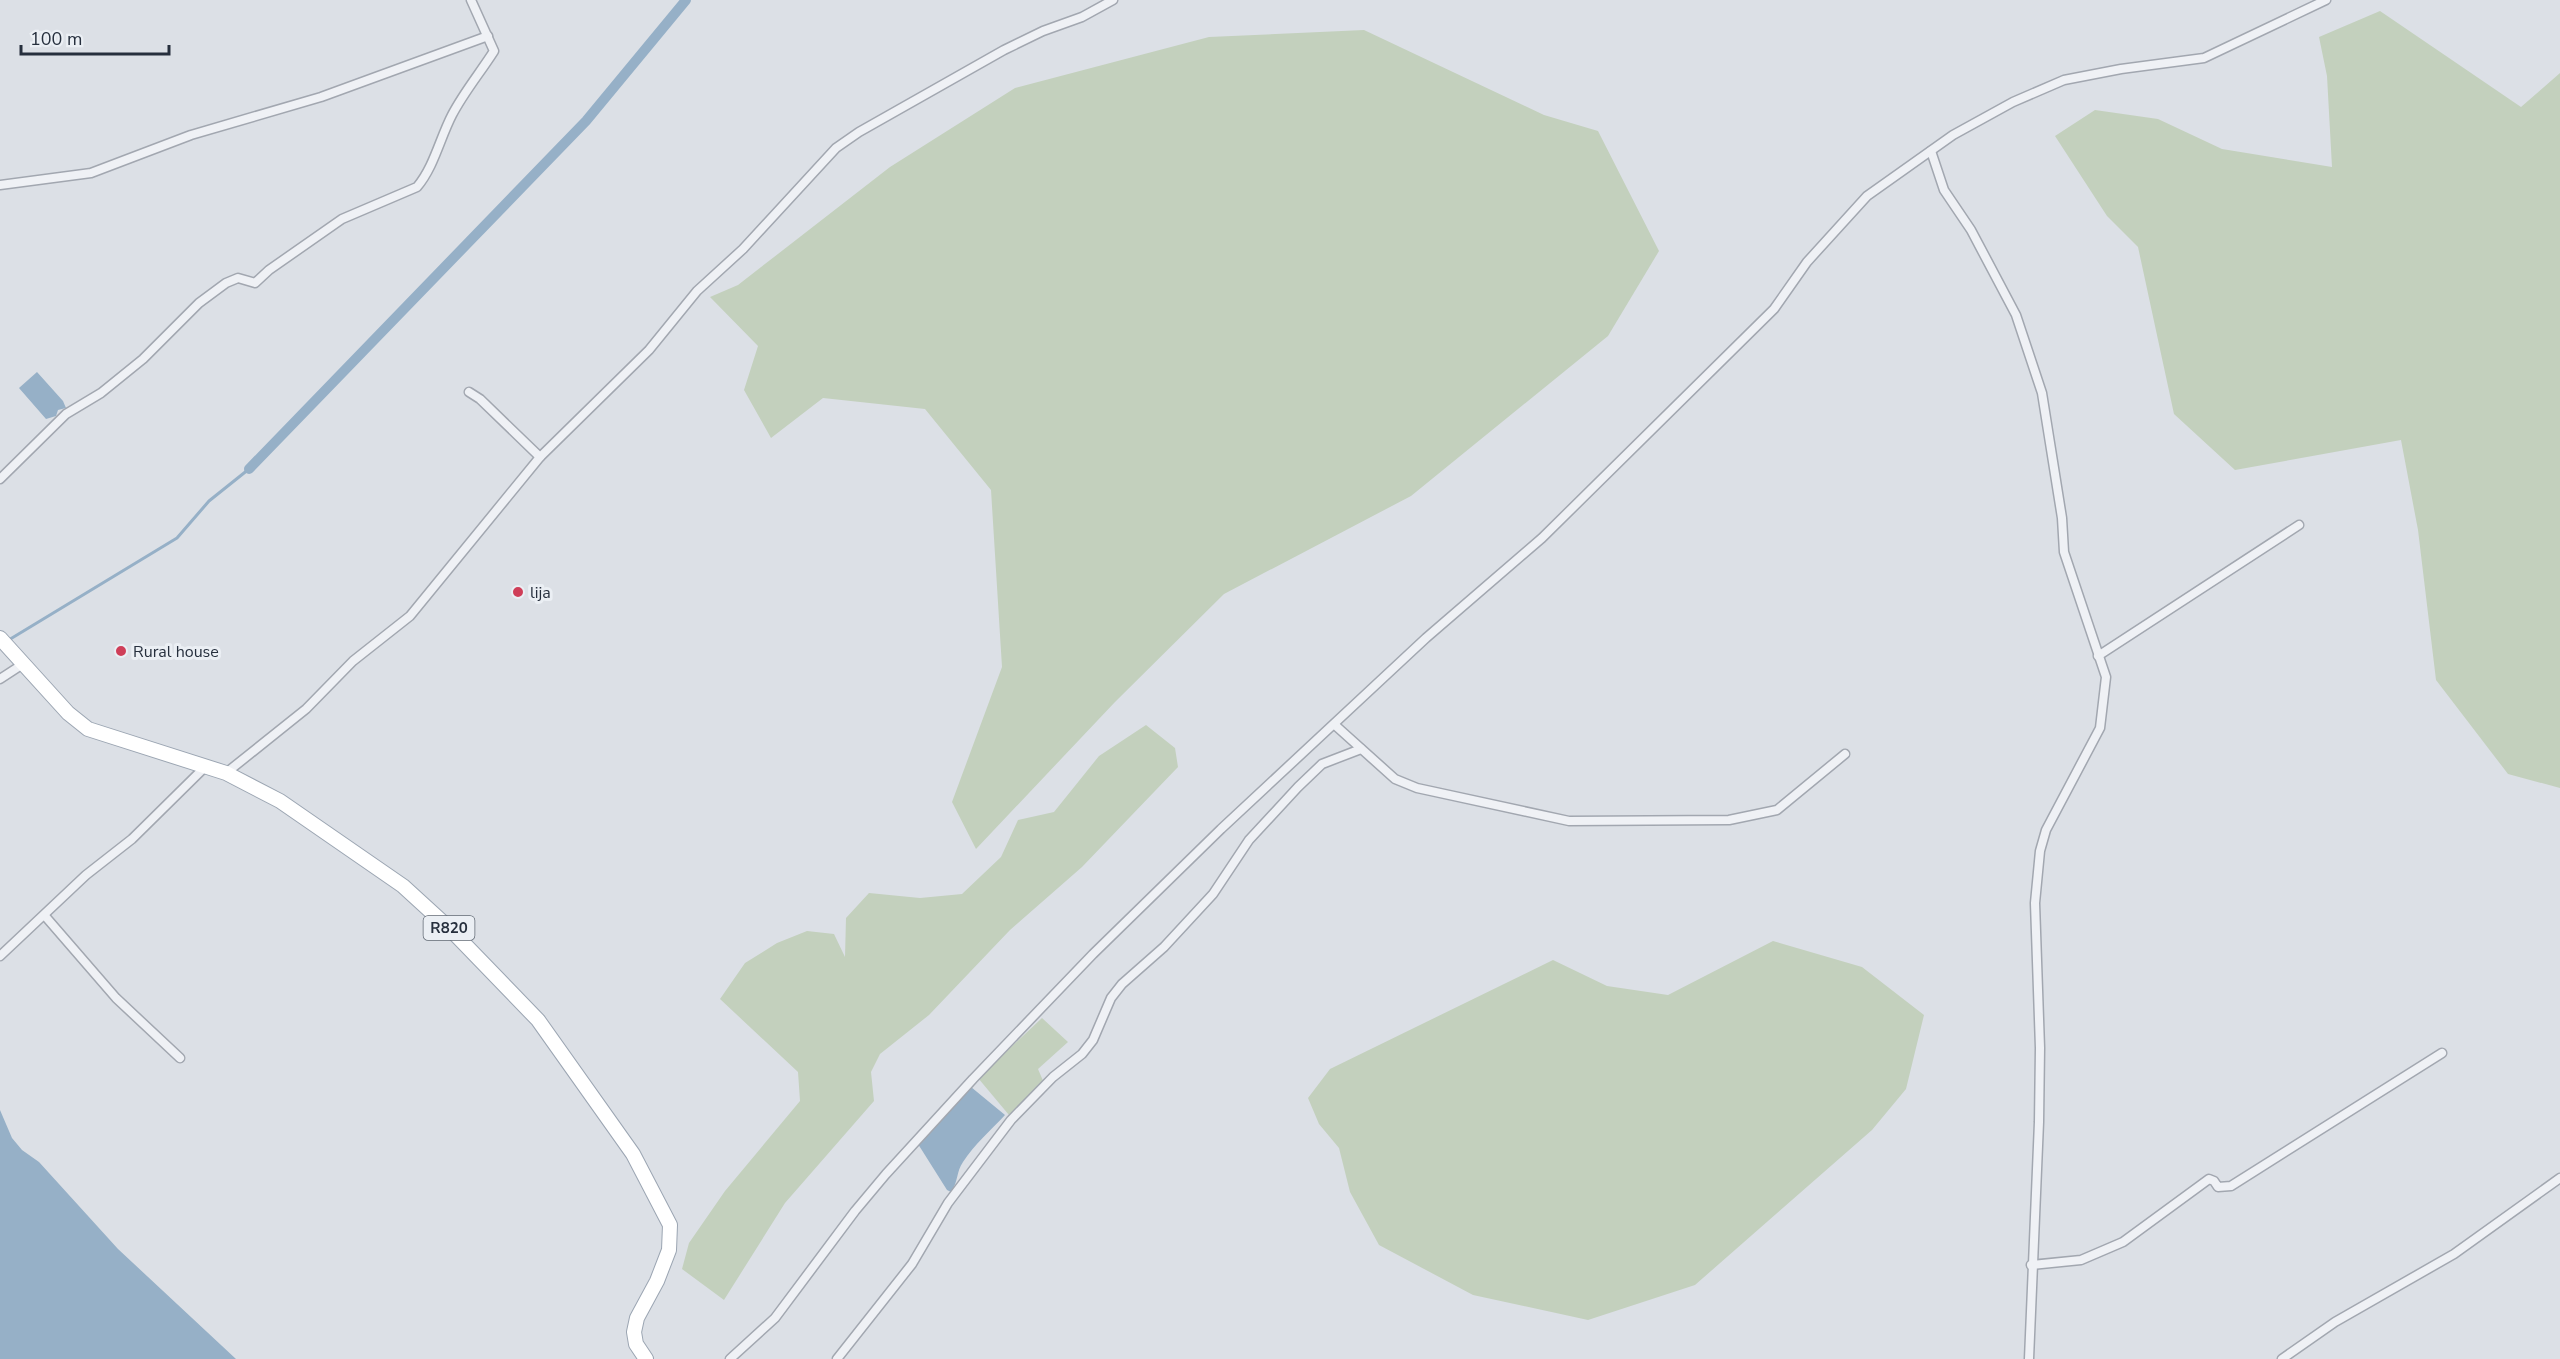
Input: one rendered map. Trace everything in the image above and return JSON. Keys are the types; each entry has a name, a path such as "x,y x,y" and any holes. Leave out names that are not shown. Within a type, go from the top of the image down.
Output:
{"main road":[{"name":"R820","path":"0,638 68,713 88,729 225,773 280,801 403,886 450,929 538,1020 633,1154 670,1225 669,1250 657,1281 637,1318 634,1332 636,1344 646,1359"}],"street":[{"path":"0,479 66,414 110,386 143,359 180,320 226,283 238,278 255,283 269,270 342,219 417,187 425,177 440,138 470,83 494,51 471,0"},
{"path":"225,773 306,709 352,662 410,616 540,456 649,350 697,291 743,249 836,148 1004,50 1042,31 1082,17 1113,0"},
{"path":"730,1359 775,1318 855,1211 973,1079 1102,946 1221,829 1335,726 1426,638 1542,538 1774,309 1807,262 1867,196 1930,151 2013,102 2064,80 2121,69 2204,58 2326,0"},
{"path":"0,185 91,173 191,135 330,94 488,36"},
{"path":"1930,151 1944,190 1971,230 2016,315 2042,393 2062,518 2064,552 2106,677 2100,728 2046,830 2040,851 2035,903 2040,1047 2039,1122 2031,1265 2029,1359"},
{"path":"469,392 480,399 540,456"},
{"path":"2098,656 2299,525"},
{"path":"0,679 20,661"},
{"path":"1335,726 1395,779 1417,788 1569,821 1729,820 1777,810 1845,754"},
{"path":"837,1359 912,1264 948,1203 1011,1120 1053,1077 1082,1054 1093,1040 1111,998 1122,984 1164,947 1213,894 1249,840 1298,787 1322,764 1361,749"},
{"path":"0,956 86,875 132,839 206,766"},
{"path":"45,916 116,998 180,1058"},
{"path":"2031,1265 2080,1260 2123,1242 2208,1179 2214,1181 2218,1187 2231,1186 2442,1053"},
{"path":"2282,1359 2335,1323 2454,1254 2560,1178"}],"green space":[{"path":"2380,11 2521,107 2560,73 2560,788 2508,774 2436,680 2418,530 2401,440 2235,470 2174,414 2138,247 2107,216 2055,136 2095,110 2158,119 2222,149 2332,167 2327,76 2319,37"},
{"path":"1364,30 1544,115 1598,131 1659,251 1608,336 1411,496 1224,594 1115,702 976,849 952,802 1002,667 991,490 925,409 823,398 771,438 744,390 758,346 710,297 738,285 890,167 1015,88 1209,37"},
{"path":"1146,725 1175,748 1178,767 1082,867 1010,930 929,1015 880,1054 871,1072 874,1101 785,1203 724,1300 682,1269 689,1243 725,1191 800,1101 798,1072 720,999 745,963 777,943 807,931 834,934 845,957 846,918 869,893 920,898 962,894 1001,857 1018,820 1054,812 1099,756"},
{"path":"1773,941 1862,967 1924,1015 1906,1089 1872,1130 1695,1285 1588,1320 1473,1295 1379,1245 1350,1192 1339,1148 1319,1124 1308,1098 1330,1069 1553,960 1607,986 1668,995"},
{"path":"1042,1018 1068,1042 1038,1069 1044,1083 1009,1115 978,1078"}],"water":[{"path":"37,372 63,401 66,408 58,410 56,416 46,419 19,388"},
{"path":"971,1087 1005,1115 967,1156 951,1192 947,1190 918,1144"},
{"path":"0,1110 12,1138 22,1150 39,1162 118,1249 236,1359 0,1359"}],"waterway":[{"path":"249,469 586,121 686,0"},
{"path":"7,641 177,538 209,501 249,469"}],"place":[{"name":"lija","path":"518,592"},
{"name":"Rural house","path":"121,651"}]}
